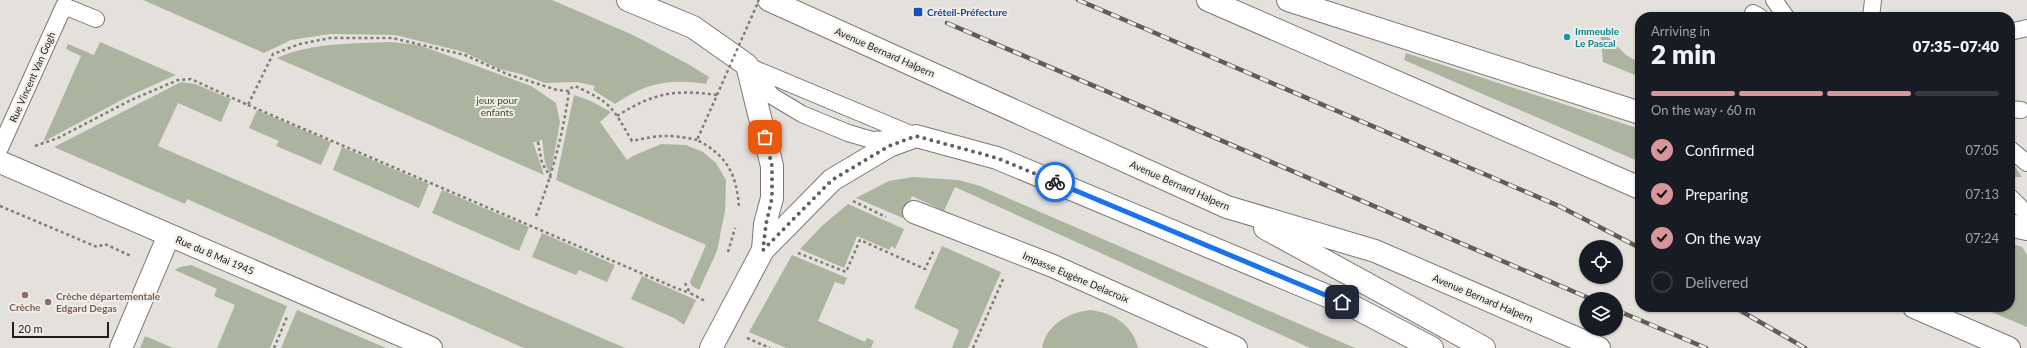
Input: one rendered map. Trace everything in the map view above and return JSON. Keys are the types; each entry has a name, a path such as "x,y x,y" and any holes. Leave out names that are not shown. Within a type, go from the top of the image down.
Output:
{"main road":[{"path":"628,0 693,27 747,65 772,166 772,198 766,224 763,250"},
{"name":"Avenue Bernard Halpern","path":"769,0 1227,207 1375,251 1599,348"},
{"path":"1208,0 1635,186"},
{"path":"1288,0 1635,111"},
{"path":"711,348 763,250 832,180 889,146 916,136 997,158 1356,308 1432,348"},
{"name":"Rue du 8 Mai 1945","path":"0,162 431,348"},
{"path":"1227,207 1484,348"},
{"name":"Impasse Eugène Delacroix","path":"914,212 1053,266 1236,348"},
{"path":"2015,226 2027,229"},
{"path":"121,348 169,235"},
{"path":"1926,312 2009,348"}],"lane":[{"path":"1774,0 1782,12"},
{"path":"1872,12 1873,0"},
{"name":"Rue Vincent Van Gogh","path":"0,148 58,3 96,19"},
{"path":"2015,31 2027,28"},
{"path":"747,65 916,136"},
{"path":"747,65 772,96 802,114 848,134 872,140 916,136"},
{"path":"2015,153 2027,163"},
{"path":"2015,202 2027,214"}],"path":[{"path":"697,140 759,0"},
{"path":"248,104 273,54 300,44 330,38 392,38 464,55 507,74 568,92"},
{"path":"29,148 58,138 131,100 178,80 191,79 690,293 707,302 709,297"},
{"path":"536,216 551,178 561,142 568,92 575,86 601,99 612,108 632,141 655,136 675,135 697,140 710,146 723,158 733,175 738,191 738,215"},
{"path":"617,116 639,102 660,95 681,91 717,94"},
{"path":"538,142 542,163 551,178"},
{"path":"850,200 905,225 914,212"},
{"path":"0,206 97,247 105,244 156,266"},
{"path":"725,258 735,226"},
{"path":"791,250 846,272 860,240 925,269 936,246"},
{"path":"973,348 1005,275"},
{"path":"685,283 690,293"},
{"path":"274,348 289,313"},
{"path":"743,336 770,348"}],"green space":[{"path":"143,0 552,0 633,35 688,64 709,77 706,84 693,82 669,82 647,87 615,104 593,90 595,86 578,82 545,83 521,74 499,69 464,52 395,35 330,34 291,40 264,53"},
{"path":"1600,29 1626,55 1635,60 1635,75 1603,62"},
{"path":"100,42 176,75 129,96 43,142 81,56 66,49 68,44 94,55"},
{"name":"jeux pour enfants","path":"391,42 419,45 531,86 556,103 560,122 551,173 546,166 542,139 538,142 533,142 544,175 277,58 319,46"},
{"path":"1406,53 1635,127 1635,160 1404,60"},
{"path":"181,82 195,84 231,99 221,122 178,103 158,146 625,348 524,348 187,199 185,204 54,147"},
{"path":"574,95 591,101 611,112 600,122 627,160 661,144 686,145 703,152 716,163 726,180 725,211 717,251 699,290 692,286 690,282 706,245 556,180"},
{"path":"257,110 331,142 321,165 276,146 279,141 249,128"},
{"path":"342,147 429,184 419,208 333,170"},
{"path":"2015,167 2022,177 2015,177"},
{"path":"913,177 958,180 980,186 1355,348 1310,348 955,187 944,211 912,196 903,218 856,198 889,181"},
{"path":"442,190 529,227 519,251 432,213"},
{"path":"848,204 904,229 895,249 892,246 889,250 857,236 844,268 800,249 822,226"},
{"path":"542,233 615,265 607,282 579,270 576,275 532,257"},
{"path":"2015,245 2022,247 2027,255 2027,327 1992,312 2015,312"},
{"path":"942,246 1001,272 968,348 952,348 959,330 914,308"},
{"path":"792,255 847,278 844,285 835,282 818,321 865,342 867,338 874,341 871,348 786,348 749,332"},
{"path":"191,265 287,306 270,348 217,348 235,305 214,296 217,289 175,270 180,267"},
{"path":"642,276 696,300 684,325 674,318 631,299"},
{"path":"297,310 386,348 281,348"},
{"path":"1090,310 1106,314 1120,321 1131,332 1138,348 1042,348 1049,332 1060,321 1074,314"},
{"path":"145,336 173,348 140,348"}],"railway":[{"path":"1078,0 1559,206 1635,245"},
{"path":"947,23 1579,294"},
{"path":"1743,312 1805,348"},
{"path":"1623,313 1706,348"}],"way so far":[{"path":"765,137 772,166 772,198 766,224 763,250 832,180 889,146 916,136 997,158 1055,182"}],"place":[{"name":"Créteil-Préfecture","path":"918,12"},
{"name":"Immeuble Le Pascal","path":"1567,37"},
{"name":"Crèche","path":"25,295"},
{"name":"Crèche départementale Edgard Degas","path":"48,302"}],"route":[{"path":"1055,182 1342,302"}]}
